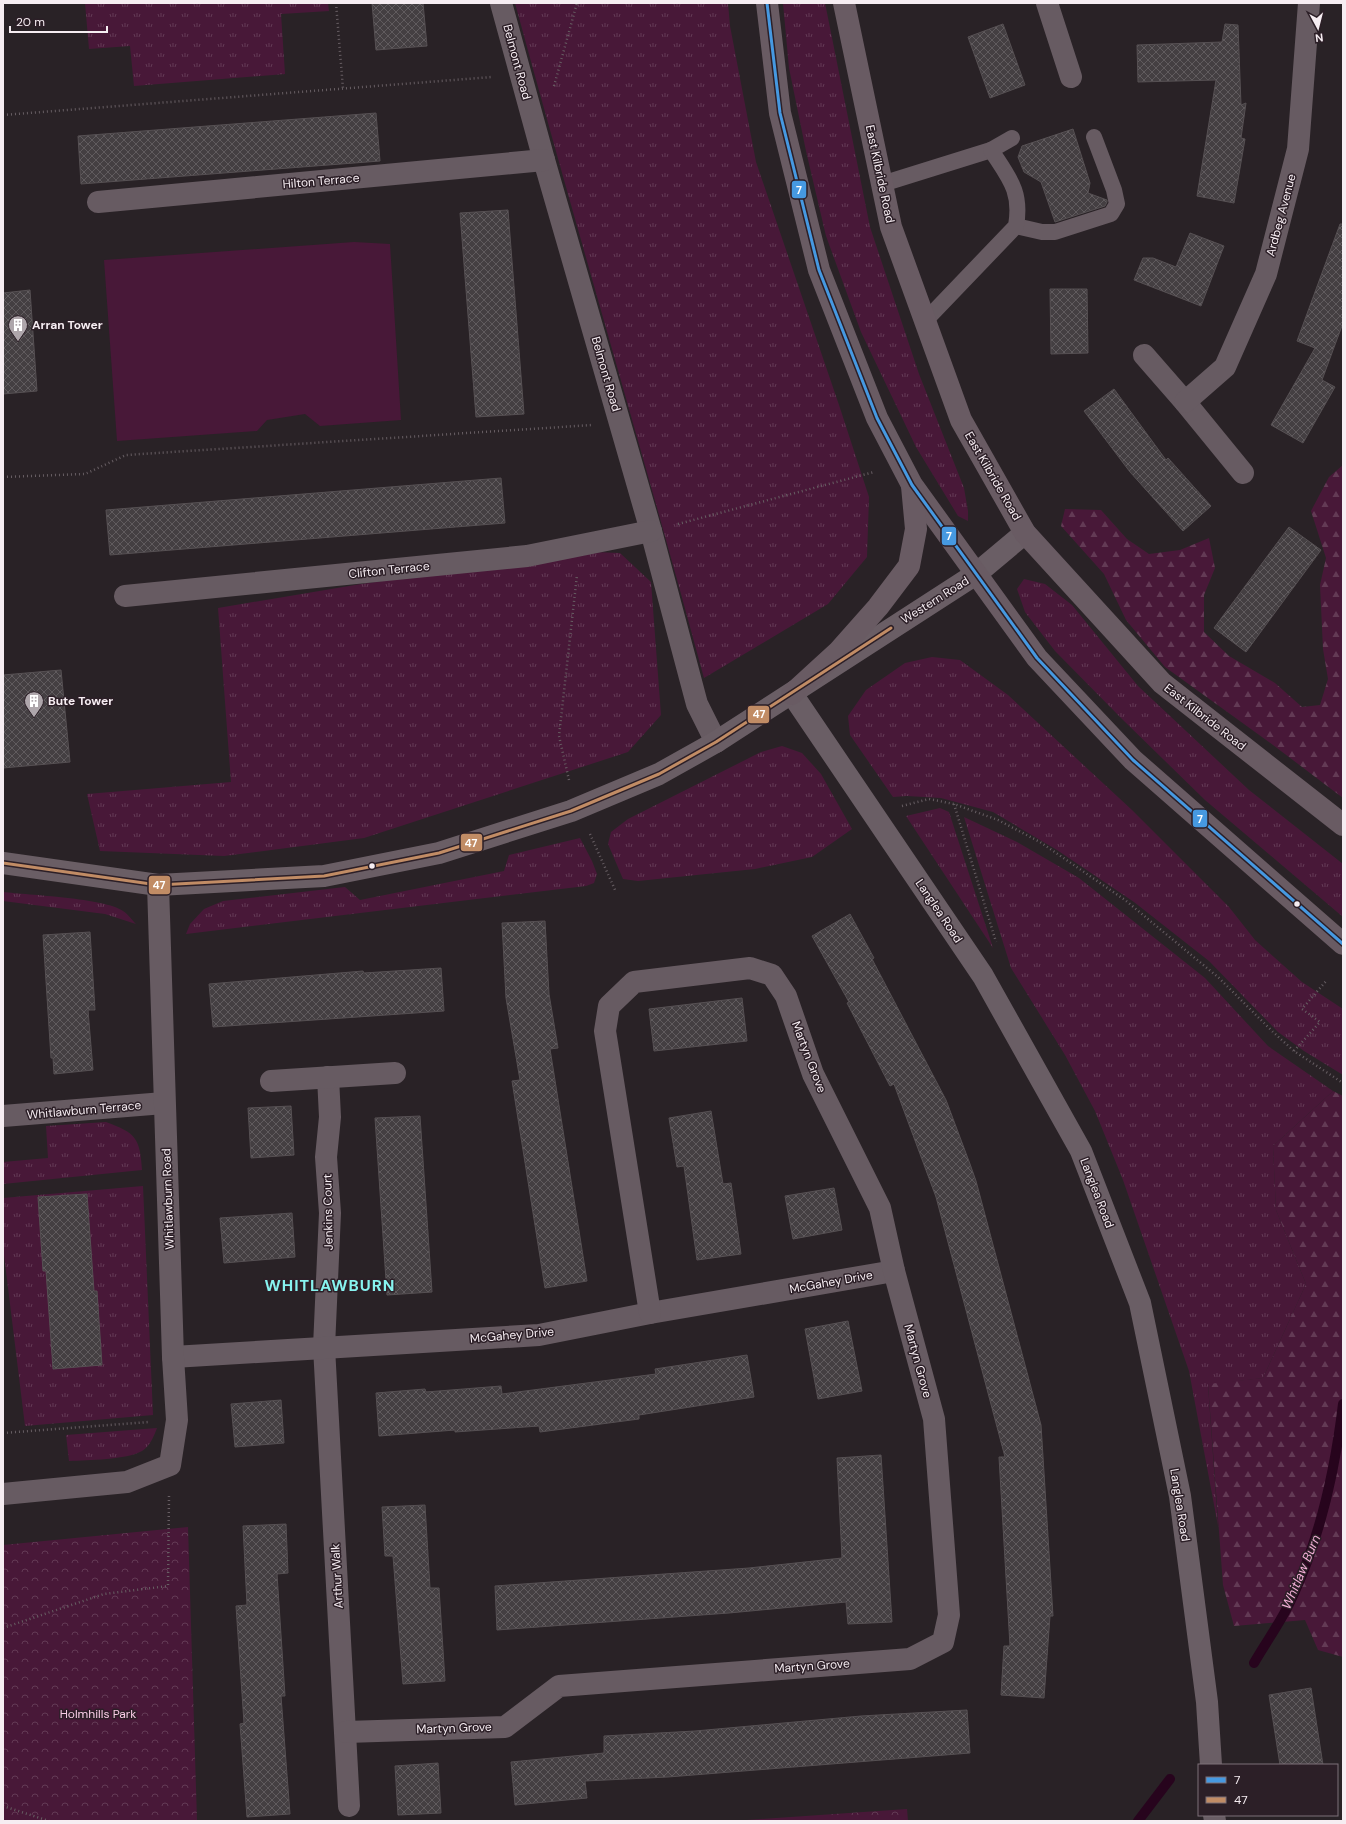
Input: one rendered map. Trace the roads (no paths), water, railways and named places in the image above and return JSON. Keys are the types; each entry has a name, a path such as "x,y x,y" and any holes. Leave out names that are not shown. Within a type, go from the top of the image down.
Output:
{"main road":[{"path":"766,3 780,113 819,270 877,418 912,485 1032,653 1133,760 1343,944"},
{"name":"East Kilbride Road","path":"844,3 891,226 961,420 1025,533 1162,683 1343,825"},
{"path":"792,694 850,639 878,607 909,566 916,529 912,485"}],"street":[{"name":"Belmont Road","path":"501,3 544,160 651,531 697,704 716,742"},
{"name":"Ardbeg Avenue","path":"1185,402 1225,367 1266,274 1298,149 1310,3"},
{"path":"1050,4 1071,77"},
{"name":"Hilton Terrace","path":"98,202 544,160"},
{"path":"1144,355 1185,402 1243,473"},
{"name":"Clifton Terrace","path":"125,596 527,556 651,531"},
{"name":"Western Road","path":"3,863 158,885 324,876 439,852 571,811 659,774 716,742 976,574 1025,533"},
{"name":"Langlea Road","path":"792,694 983,976 1081,1151 1140,1303 1180,1496 1206,1702 1211,1764"},
{"name":"Whitlawburn Road","path":"3,1494 127,1482 170,1465 177,1420 173,1356 164,1103 158,885"},
{"name":"Martyn Grove","path":"346,1732 505,1726 560,1686 910,1659 943,1642 949,1615 934,1419 894,1271 880,1208 813,1074 786,996 772,975 750,968 634,982 609,1006 605,1031 650,1313"},
{"path":"271,1081 394,1072"},
{"name":"Jenkins Court","path":"324,1347 330,1213 326,1157 330,1117 328,1077"},
{"name":"Whitlawburn Terrace","path":"3,1116 164,1103"},
{"name":"McGahey Drive","path":"173,1356 539,1335 650,1313 894,1271"},
{"name":"Arthur Walk","path":"324,1347 349,1806"}],"lane":[{"path":"1016,226 1042,232 1055,232 1111,214 1117,204 1114,190 1094,137"},
{"path":"882,184 991,150 1012,138"},
{"path":"925,321 1016,226 1019,209 1016,191 991,150"}],"waterway":[{"name":"Whitlaw Burn","path":"1254,1663 1287,1608 1310,1553 1331,1479 1343,1404"},
{"name":"Whitlaw Burn","path":"1138,1821 1170,1779"}],"place":[{"name":"Arran Tower","path":"18,342"},
{"name":"Bute Tower","path":"34,718"}],"district":[{"name":"WHITLAWBURN","path":"330,1285"}],"park label":[{"name":"Holmhills Park","path":"98,1714"}]}
